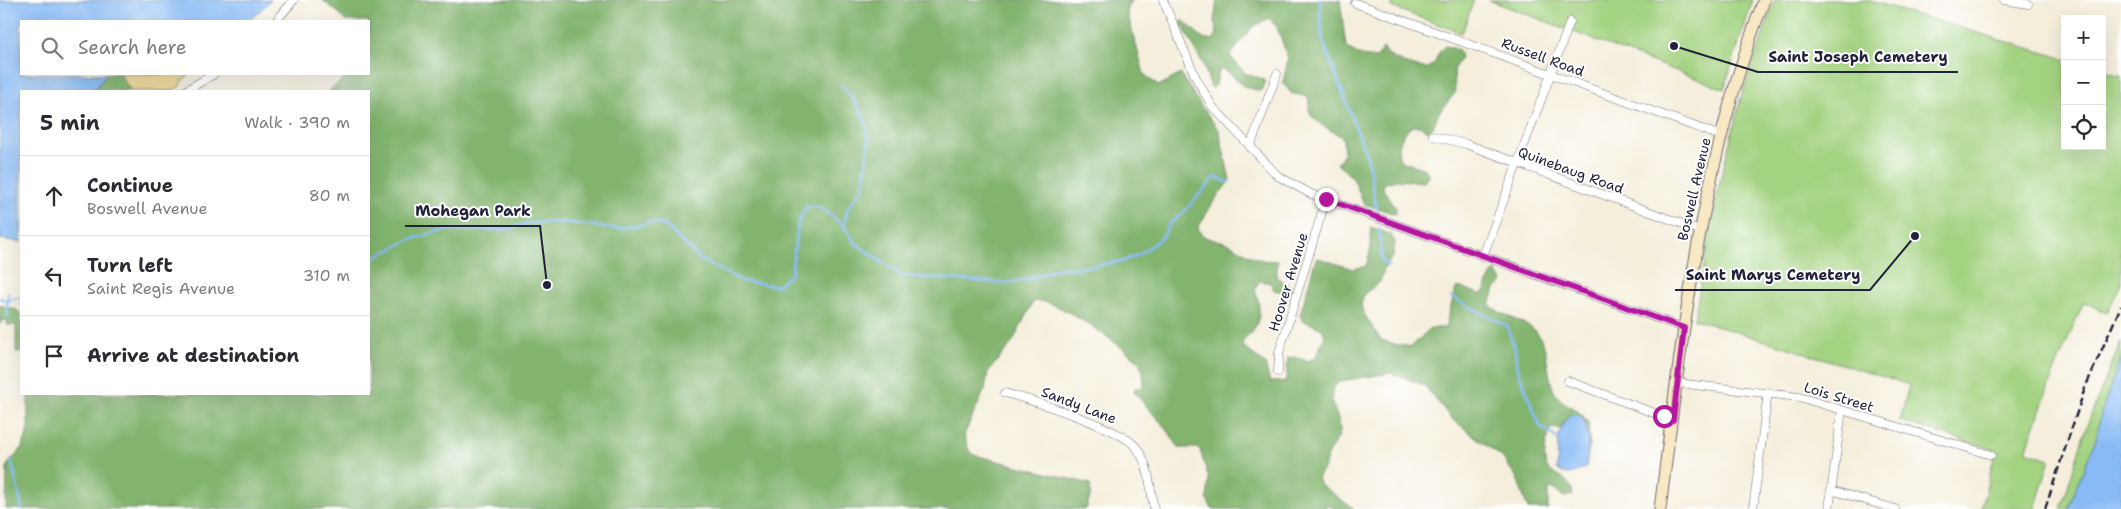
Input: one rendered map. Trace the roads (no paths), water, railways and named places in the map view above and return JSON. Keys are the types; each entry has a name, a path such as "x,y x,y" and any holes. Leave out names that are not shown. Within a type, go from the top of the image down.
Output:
{"main road":[{"name":"Boswell Avenue","path":"1660,509 1699,230 1737,74 1764,0"}],"street":[{"path":"277,20 294,0"},
{"path":"1163,0 1205,94 1221,117 1283,180 1326,199 1684,328"},
{"path":"2004,0 2028,4"},
{"name":"Russell Road","path":"1355,3 1721,136"},
{"path":"1483,256 1570,22"},
{"path":"1250,147 1277,74"},
{"path":"187,90 212,75"},
{"name":"Quinebaug Road","path":"1432,136 1466,144 1699,230"},
{"name":"Hoover Avenue","path":"1278,372 1280,353 1326,199"},
{"path":"1568,381 1673,420"},
{"name":"Lois Street","path":"1677,382 1799,397 1991,455"},
{"path":"1753,509 1768,392"},
{"name":"Sandy Lane","path":"1005,393 1027,399 1116,432 1136,446 1148,470 1154,509"},
{"path":"1829,509 1842,410"},
{"path":"1831,490 1895,509"}],"water":[{"path":"0,0 271,0 250,20 20,20 20,75 106,75 94,90 20,90 20,242 0,239"},
{"path":"2121,357 2121,509 2068,509 2096,439 2101,414"},
{"path":"1572,414 1582,416 1585,423 1588,435 1588,453 1586,467 1575,473 1568,474 1557,469 1558,439 1563,425"}],"waterway":[{"path":"1320,0 1322,39 1368,159 1376,208"},
{"path":"841,85 854,100 864,117 869,139 863,187 848,207 844,226"},
{"path":"370,260 411,239 446,230 505,230 529,223 562,222 619,229 652,222 666,226 701,260 742,281 777,286 791,274 798,223 806,207 820,207 844,226 855,243 902,276 1006,283 1025,280 1060,268 1078,268 1123,261 1138,255 1164,236 1169,224 1183,213 1215,177 1228,182"},
{"path":"1379,228 1382,261 1388,266"},
{"path":"7,317 8,292"},
{"path":"0,298 7,301 20,297"},
{"path":"1451,297 1507,326 1514,345 1519,373 1540,426 1558,439"},
{"path":"11,459 22,509"}],"railway":[{"path":"2045,509 2085,388 2121,306"}],"place":[{"name":"Saint Joseph Cemetery","path":"1674,46"},
{"name":"Saint Marys Cemetery","path":"1915,236"},
{"name":"Mohegan Park","path":"547,285"}]}
